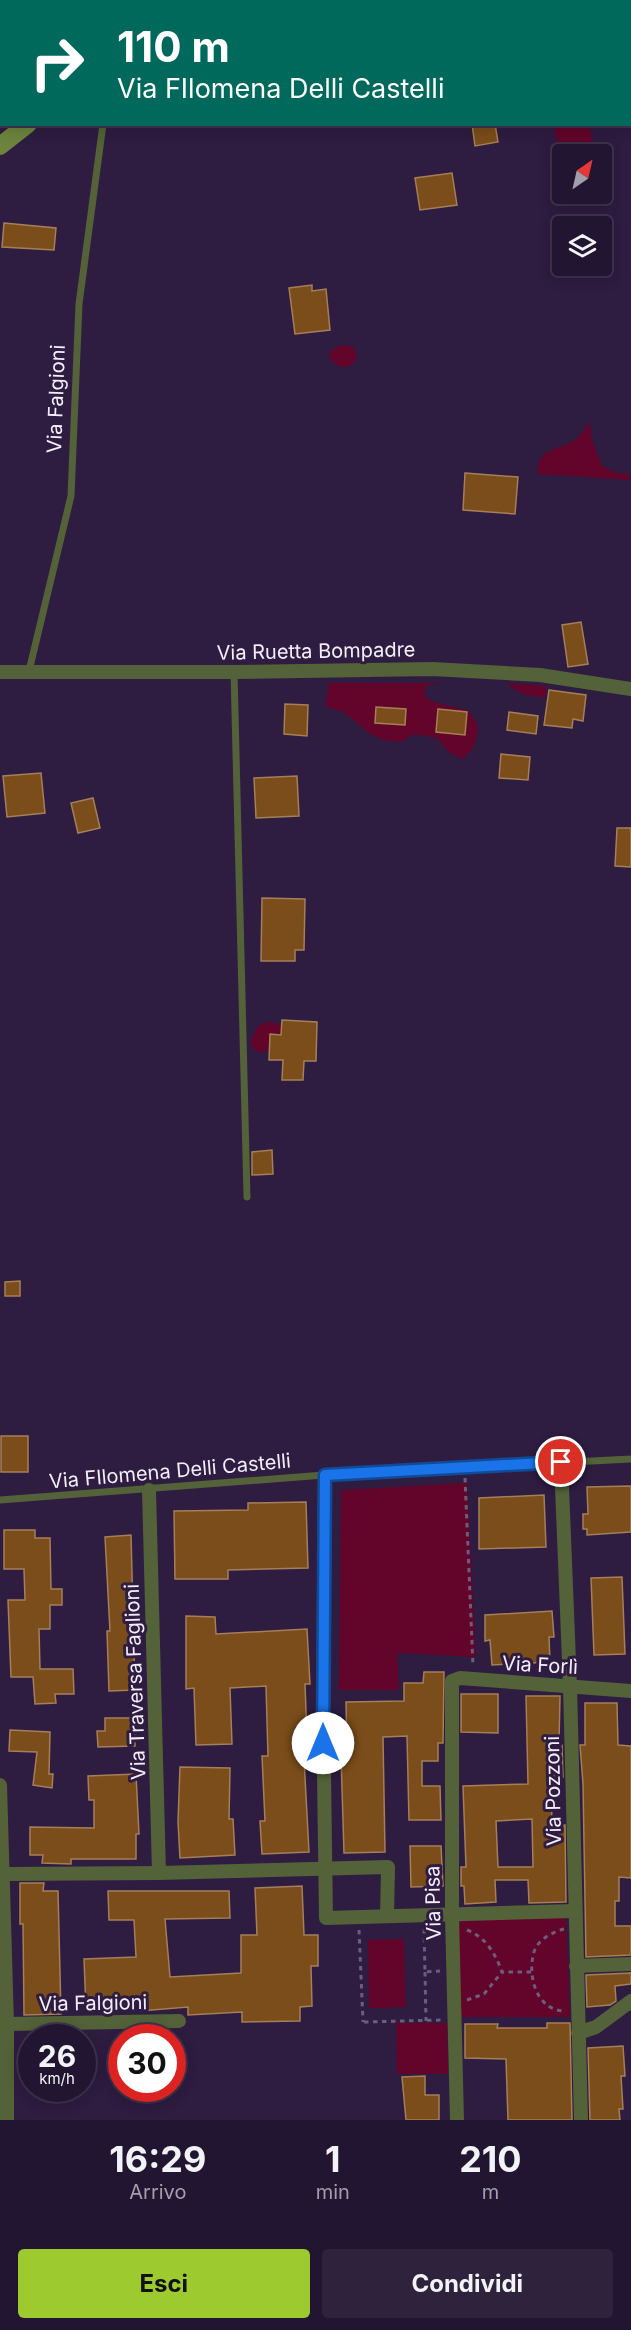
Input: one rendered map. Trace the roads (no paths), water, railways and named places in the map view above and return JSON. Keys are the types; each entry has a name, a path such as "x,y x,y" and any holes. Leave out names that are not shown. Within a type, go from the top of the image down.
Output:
{"street":[{"path":"0,146 25,126"},
{"name":"Via Ruetta Bompadre","path":"0,672 432,669 540,675 631,689"},
{"name":"Via Pozzoni","path":"561,1462 570,1686 581,2120"},
{"path":"325,1475 324,1870 326,1918 574,1911"},
{"name":"Via Traversa Faglioni","path":"149,1490 159,1873"},
{"name":"Via Forlì","path":"452,1685 452,1681 460,1678 631,1691"},
{"name":"Via Pisa","path":"452,1685 452,1915 457,2120"},
{"path":"0,1786 4,1874 7,2120"},
{"path":"4,1874 324,1870 388,1867 387,1916"},
{"path":"576,1966 631,1964"},
{"path":"578,2033 596,2027 631,2001"},
{"name":"Via Falgioni","path":"7,2024 179,2021"}],"lane":[{"name":"Via Falgioni","path":"29,671 71,496 79,304 103,126"},
{"path":"234,672 247,1197"},
{"name":"Via FIlomena Delli Castelli","path":"0,1500 325,1475 631,1459"}]}
